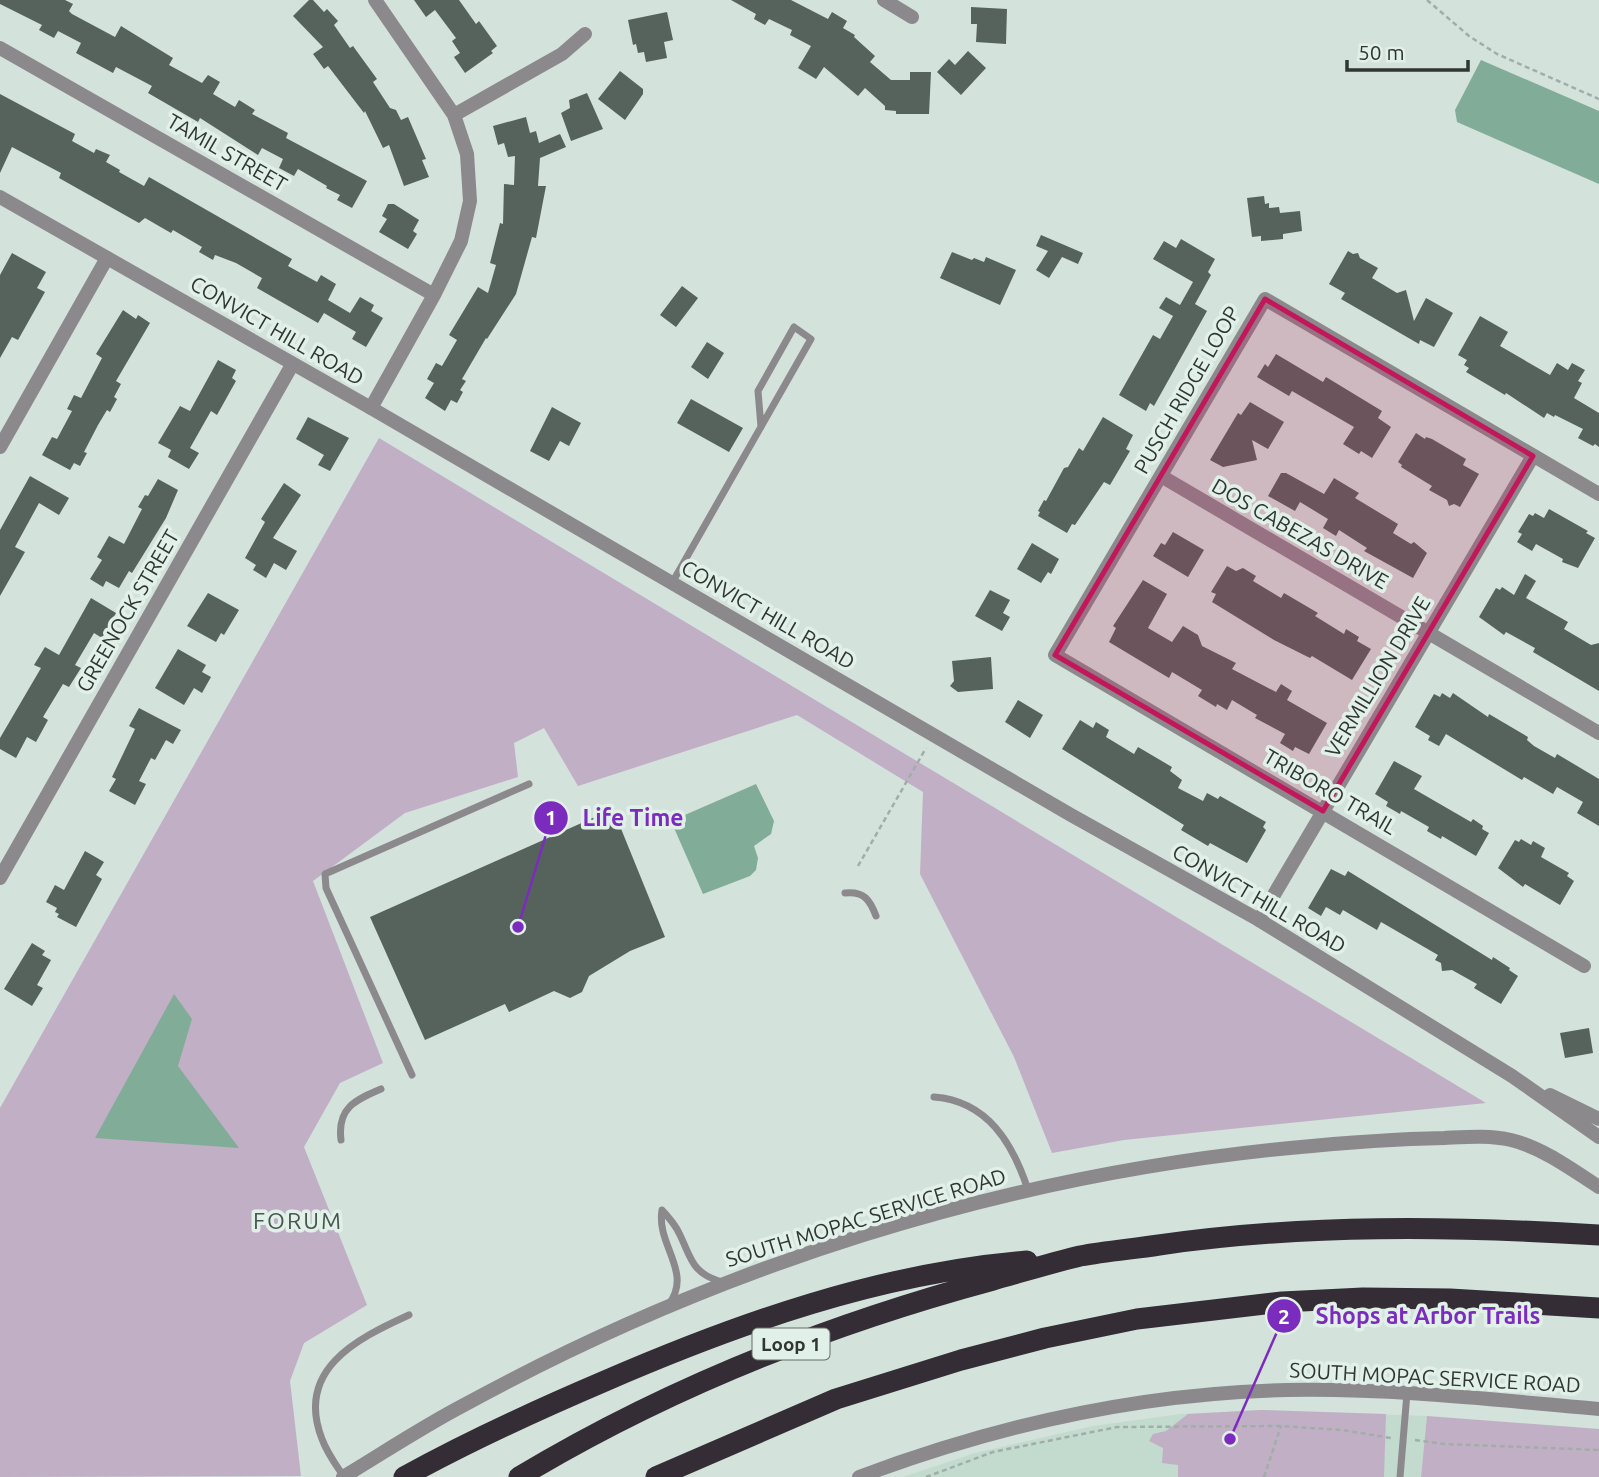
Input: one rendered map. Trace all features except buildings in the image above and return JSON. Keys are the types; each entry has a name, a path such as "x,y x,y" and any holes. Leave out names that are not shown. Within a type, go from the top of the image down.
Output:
{"highway":[{"name":"Loop 1","path":"519,1477 665,1398 802,1340 937,1295 1081,1256 1199,1239 1361,1228 1448,1228 1599,1235"},
{"path":"404,1477 553,1403 642,1365 774,1316 884,1283 973,1265 1081,1256"},
{"path":"656,1477 836,1399 961,1360 1045,1338 1137,1319 1282,1302 1363,1298 1450,1299 1599,1308"},
{"path":"684,1477 723,1448"}],"street":[{"path":"371,408 461,241 470,201 467,154 454,115 374,0"},
{"path":"884,0 912,17"},
{"path":"454,115 562,54 585,34"},
{"name":"TAMIL STREET","path":"0,48 434,295"},
{"name":"CONVICT HILL ROAD","path":"0,197 371,408 1059,808 1259,920 1512,1076 1599,1137"},
{"path":"0,447 107,258"},
{"name":"PUSCH RIDGE LOOP","path":"1055,655 1265,299 1599,494"},
{"name":"GREENOCK STREET","path":"0,878 292,365"},
{"name":"VERMILLION DRIVE","path":"1259,920 1533,456"},
{"name":"DOS CABEZAS DRIVE","path":"1161,477 1599,733"},
{"name":"TRIBORO TRAIL","path":"1055,655 1584,966"},
{"name":"CONVICT HILL ROAD","path":"1512,1076 1599,1119"},
{"name":"SOUTH MOPAC SERVICE ROAD","path":"343,1477 463,1405 555,1358 666,1308 799,1256 937,1213 1028,1190 1164,1163 1229,1154 1391,1140 1479,1137 1510,1140 1535,1149 1599,1187"},
{"name":"SOUTH MOPAC SERVICE ROAD","path":"859,1477 955,1443 1024,1424 1095,1409 1231,1392 1289,1390 1407,1393 1599,1409"}],"lane":[{"path":"672,583 761,427 811,338 794,327 758,391 761,427"},
{"path":"412,1075 326,888 325,874 529,784"},
{"path":"845,893 859,892 865,896 876,916"},
{"path":"341,1140 339,1127 344,1114 364,1096 381,1089"},
{"path":"934,1097 943,1097 970,1108 1003,1134 1018,1162 1028,1190"},
{"path":"666,1308 678,1285 674,1262 660,1219 662,1210 678,1229 696,1269 710,1279 726,1283"},
{"path":"343,1477 322,1441 314,1410 322,1380 332,1362 357,1341 409,1315"},
{"path":"1400,1477 1407,1393"}],"path":[{"path":"1427,0 1469,36 1497,54 1599,99"},
{"path":"858,866 926,748"},
{"path":"926,1477 993,1452 1117,1427 1281,1426 1342,1430 1393,1438"},
{"path":"1264,1477 1281,1426"},
{"path":"1422,1441 1599,1450"}],"highlighted area":[{"path":"1265,299 1533,456 1323,811 1055,655"}],"shaded area":[{"path":"1481,60 1599,111 1599,184 1457,122 1455,110"},
{"path":"379,438 1486,1103 1124,1140 1052,1153 1014,1057 920,874 923,792 797,715 578,786 544,728 514,743 518,777 405,813 313,881 383,1063 340,1083 304,1147 367,1305 304,1343 290,1381 301,1476 0,1477 0,1108"},
{"path":"756,784 774,821 771,834 754,846 758,858 756,870 750,876 703,894 671,821"},
{"path":"174,994 192,1019 178,1066 239,1148 95,1138"},
{"path":"1261,1410 1427,1416 1421,1477 903,1477 975,1453 1093,1426 1181,1414"},
{"path":"1261,1410 1386,1414 1384,1477 1178,1477 1178,1465 1162,1463 1163,1448 1149,1441 1153,1434 1166,1431 1188,1414"},
{"path":"1427,1416 1599,1429 1599,1477 1421,1477"}],"place":[{"name":"Life Time","path":"518,927"},
{"name":"Shops at Arbor Trails","path":"1230,1439"}],"district":[{"name":"FORUM","path":"298,1221"}]}
